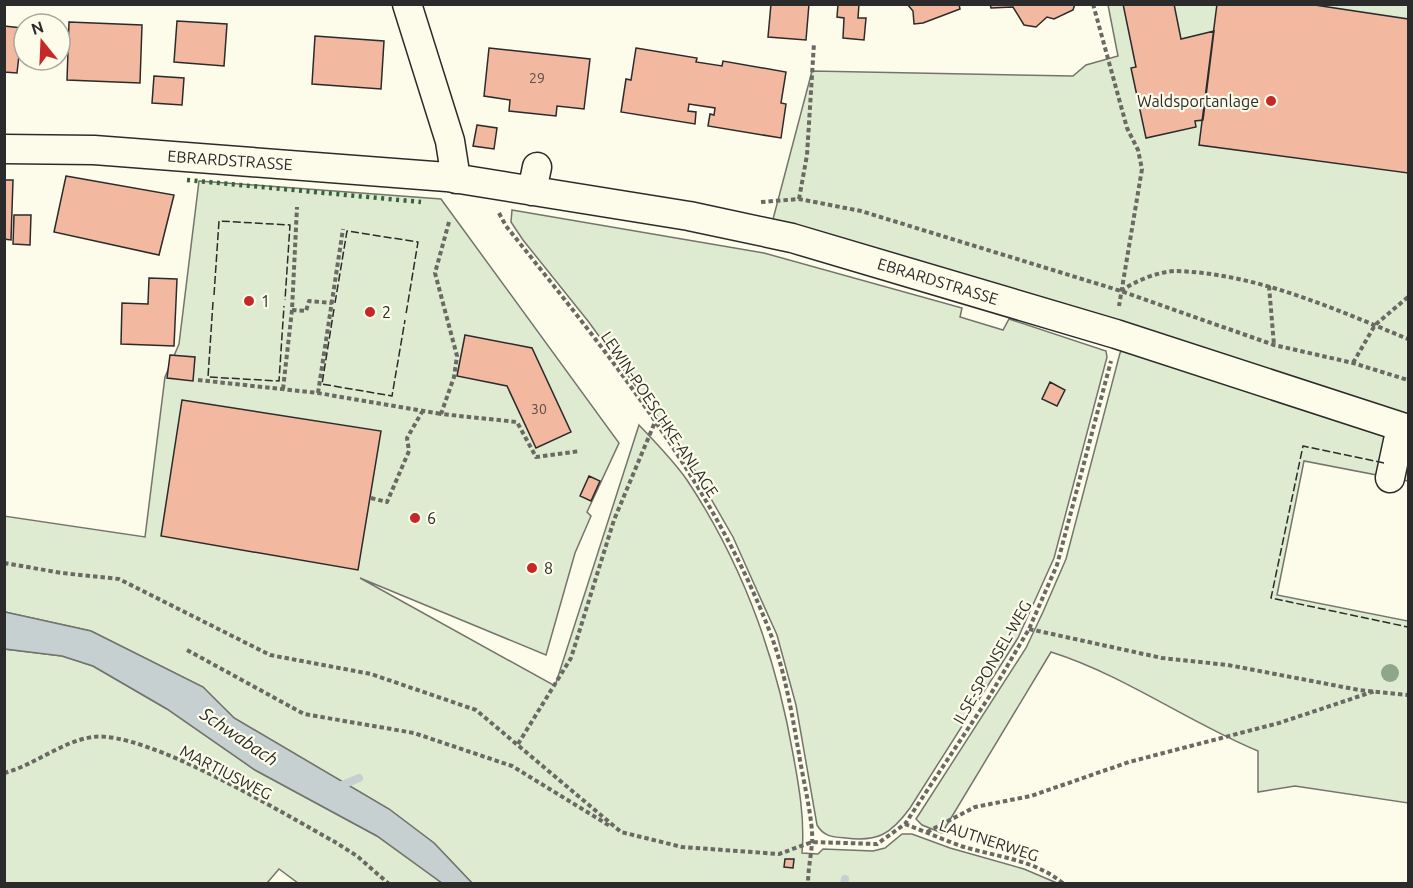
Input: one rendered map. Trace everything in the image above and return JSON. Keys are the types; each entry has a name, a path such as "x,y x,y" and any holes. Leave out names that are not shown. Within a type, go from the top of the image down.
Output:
{"street":[{"path":"407,4 450,141 456,178"},
{"name":"EBRARDSTRASSE","path":"4,149 94,150 456,178 535,179 691,205 792,238 1116,334 1405,428"},
{"path":"1389,478 1405,428"}],"path":[{"name":"ILSE-SPONSEL-WEG","path":"812,842 877,844 905,824 989,697 1029,629 1057,565 1087,458 1116,334 1142,169 1138,150 1127,128 1093,4"},
{"path":"799,199 807,155 814,44"},
{"path":"283,389 292,310 297,207"},
{"name":"LEWIN-POESCHKE-ANLAGE","path":"496,208 506,226 580,319 655,422 725,534 772,636 790,704 812,842 808,884"},
{"path":"441,414 454,377 457,356 435,273 448,222"},
{"path":"318,393 343,229"},
{"path":"1121,291 1133,282 1174,271 1269,286 1408,339"},
{"path":"1269,286 1274,345"},
{"path":"1353,363 1375,325 1408,297"},
{"path":"292,310 306,311 309,301 332,303"},
{"path":"198,380 318,393 422,412 517,422 536,457 580,451"},
{"path":"371,498 387,502 409,451 407,438 422,412"},
{"path":"518,744 571,657 614,520 655,422"},
{"path":"4,563 62,573 119,579 270,655 371,674 476,710 621,832"},
{"path":"1029,629 1162,658 1228,665 1408,695"},
{"path":"187,650 304,714 414,733 512,766 621,832 682,847 779,854 812,842"},
{"path":"927,832 975,807 1031,796 1129,762 1279,723 1375,691"},
{"name":"MARTIUSWEG","path":"4,773 75,742 94,737 129,741 191,765 335,842 357,856 389,884"},
{"name":"LAUTNERWEG","path":"905,824 962,846 1008,856 1041,869 1064,884"}],"green space":[{"path":"1108,5 1408,5 1408,416 772,223 812,71 1073,76 1086,65 1118,56"},
{"path":"199,181 441,199 619,443 587,512 591,516 575,553 546,655 360,578 555,686 639,425 682,473 707,512 740,577 754,611 786,717 801,803 802,853 818,854 823,849 873,851 885,848 902,834 912,834 950,848 1024,869 1057,883 472,883 434,843 389,809 234,718 203,687 91,631 5,612 4,516 145,537 165,377 179,344"},
{"path":"512,210 764,253 962,308 960,317 1003,330 1009,319 1106,351 1107,357 1054,558 1018,638 910,808 890,830 875,837 857,839 829,836 817,825 796,705 777,635 733,537 695,471 651,407 588,321 523,240 511,222"},
{"path":"1124,347 1408,438 1408,481 1304,461 1277,595 1408,621 1408,803 1295,786 1258,792 1258,751 1206,727 1104,673 1051,652 942,833 922,825 916,819 1026,648 1043,612 1066,559 1120,353"},
{"path":"4,649 62,656 93,666 167,709 255,770 377,836 442,883 298,883 279,869 267,883 5,883"}],"water":[{"name":"Schwabach","path":"5,612 91,631 203,687 234,718 389,809 434,843 472,883 442,883 377,836 255,770 167,709 93,666 62,656 5,649"}],"building":[{"path":"771,4 809,4 806,40 768,37"},
{"path":"838,4 859,4 858,18 866,18 864,40 843,38 844,18 837,17"},
{"path":"907,4 959,4 960,9 923,23 914,24 913,11"},
{"path":"990,4 1075,4 1073,10 1054,19 1047,17 1036,27 1024,25 1013,7 991,8"},
{"path":"1123,4 1174,4 1181,39 1214,31 1203,120 1195,121 1196,127 1146,138 1131,68 1136,67"},
{"name":"Waldsportanlage","path":"1217,4 1308,4 1408,19 1408,173 1199,145"},
{"path":"177,21 227,24 224,66 174,62"},
{"path":"72,22 142,25 140,83 67,80 67,72 72,72"},
{"path":"4,26 12,27 12,72 17,72 17,73 4,72"},
{"path":"315,36 384,41 381,89 312,84"},
{"path":"489,48 590,59 584,109 557,106 556,116 509,111 510,100 484,96"},
{"path":"636,48 697,58 696,62 722,66 723,61 786,72 781,103 786,104 781,138 708,126 710,114 714,115 715,108 689,104 688,111 696,112 695,124 621,112 626,79 631,80"},
{"path":"154,76 184,78 182,105 152,103"},
{"path":"477,125 497,128 494,149 473,146"},
{"path":"66,176 174,195 159,255 54,232"},
{"path":"4,180 13,180 11,240 4,239"},
{"path":"14,215 31,215 30,245 13,244"},
{"path":"149,278 177,279 174,346 121,344 122,303 148,304"},
{"path":"465,335 532,348 571,432 536,448 507,386 457,376"},
{"path":"170,355 195,357 193,381 167,378"},
{"path":"1050,382 1065,390 1057,406 1042,399"},
{"path":"182,400 381,431 358,570 161,536"},
{"path":"589,476 600,481 591,501 580,496"},
{"path":"785,859 794,859 793,868 784,867"}],"waterway":[{"path":"335,788 359,778"},
{"path":"844,884 845,879"}],"hedge":[{"path":"187,180 421,202"}],"fence":[{"path":"214,295 219,221 290,225 285,300"},
{"path":"335,303 347,231 418,242 406,314"},
{"path":"213,302 208,377 279,381 284,306"},
{"path":"334,309 322,384 392,396 405,320"},
{"path":"1384,463 1303,446 1271,598 1408,627"}],"place":[{"name":"Waldsportanlage","path":"1271,101"},
{"name":"1","path":"249,301"},
{"name":"2","path":"370,312"},
{"name":"6","path":"415,518"},
{"name":"8","path":"532,568"}]}
